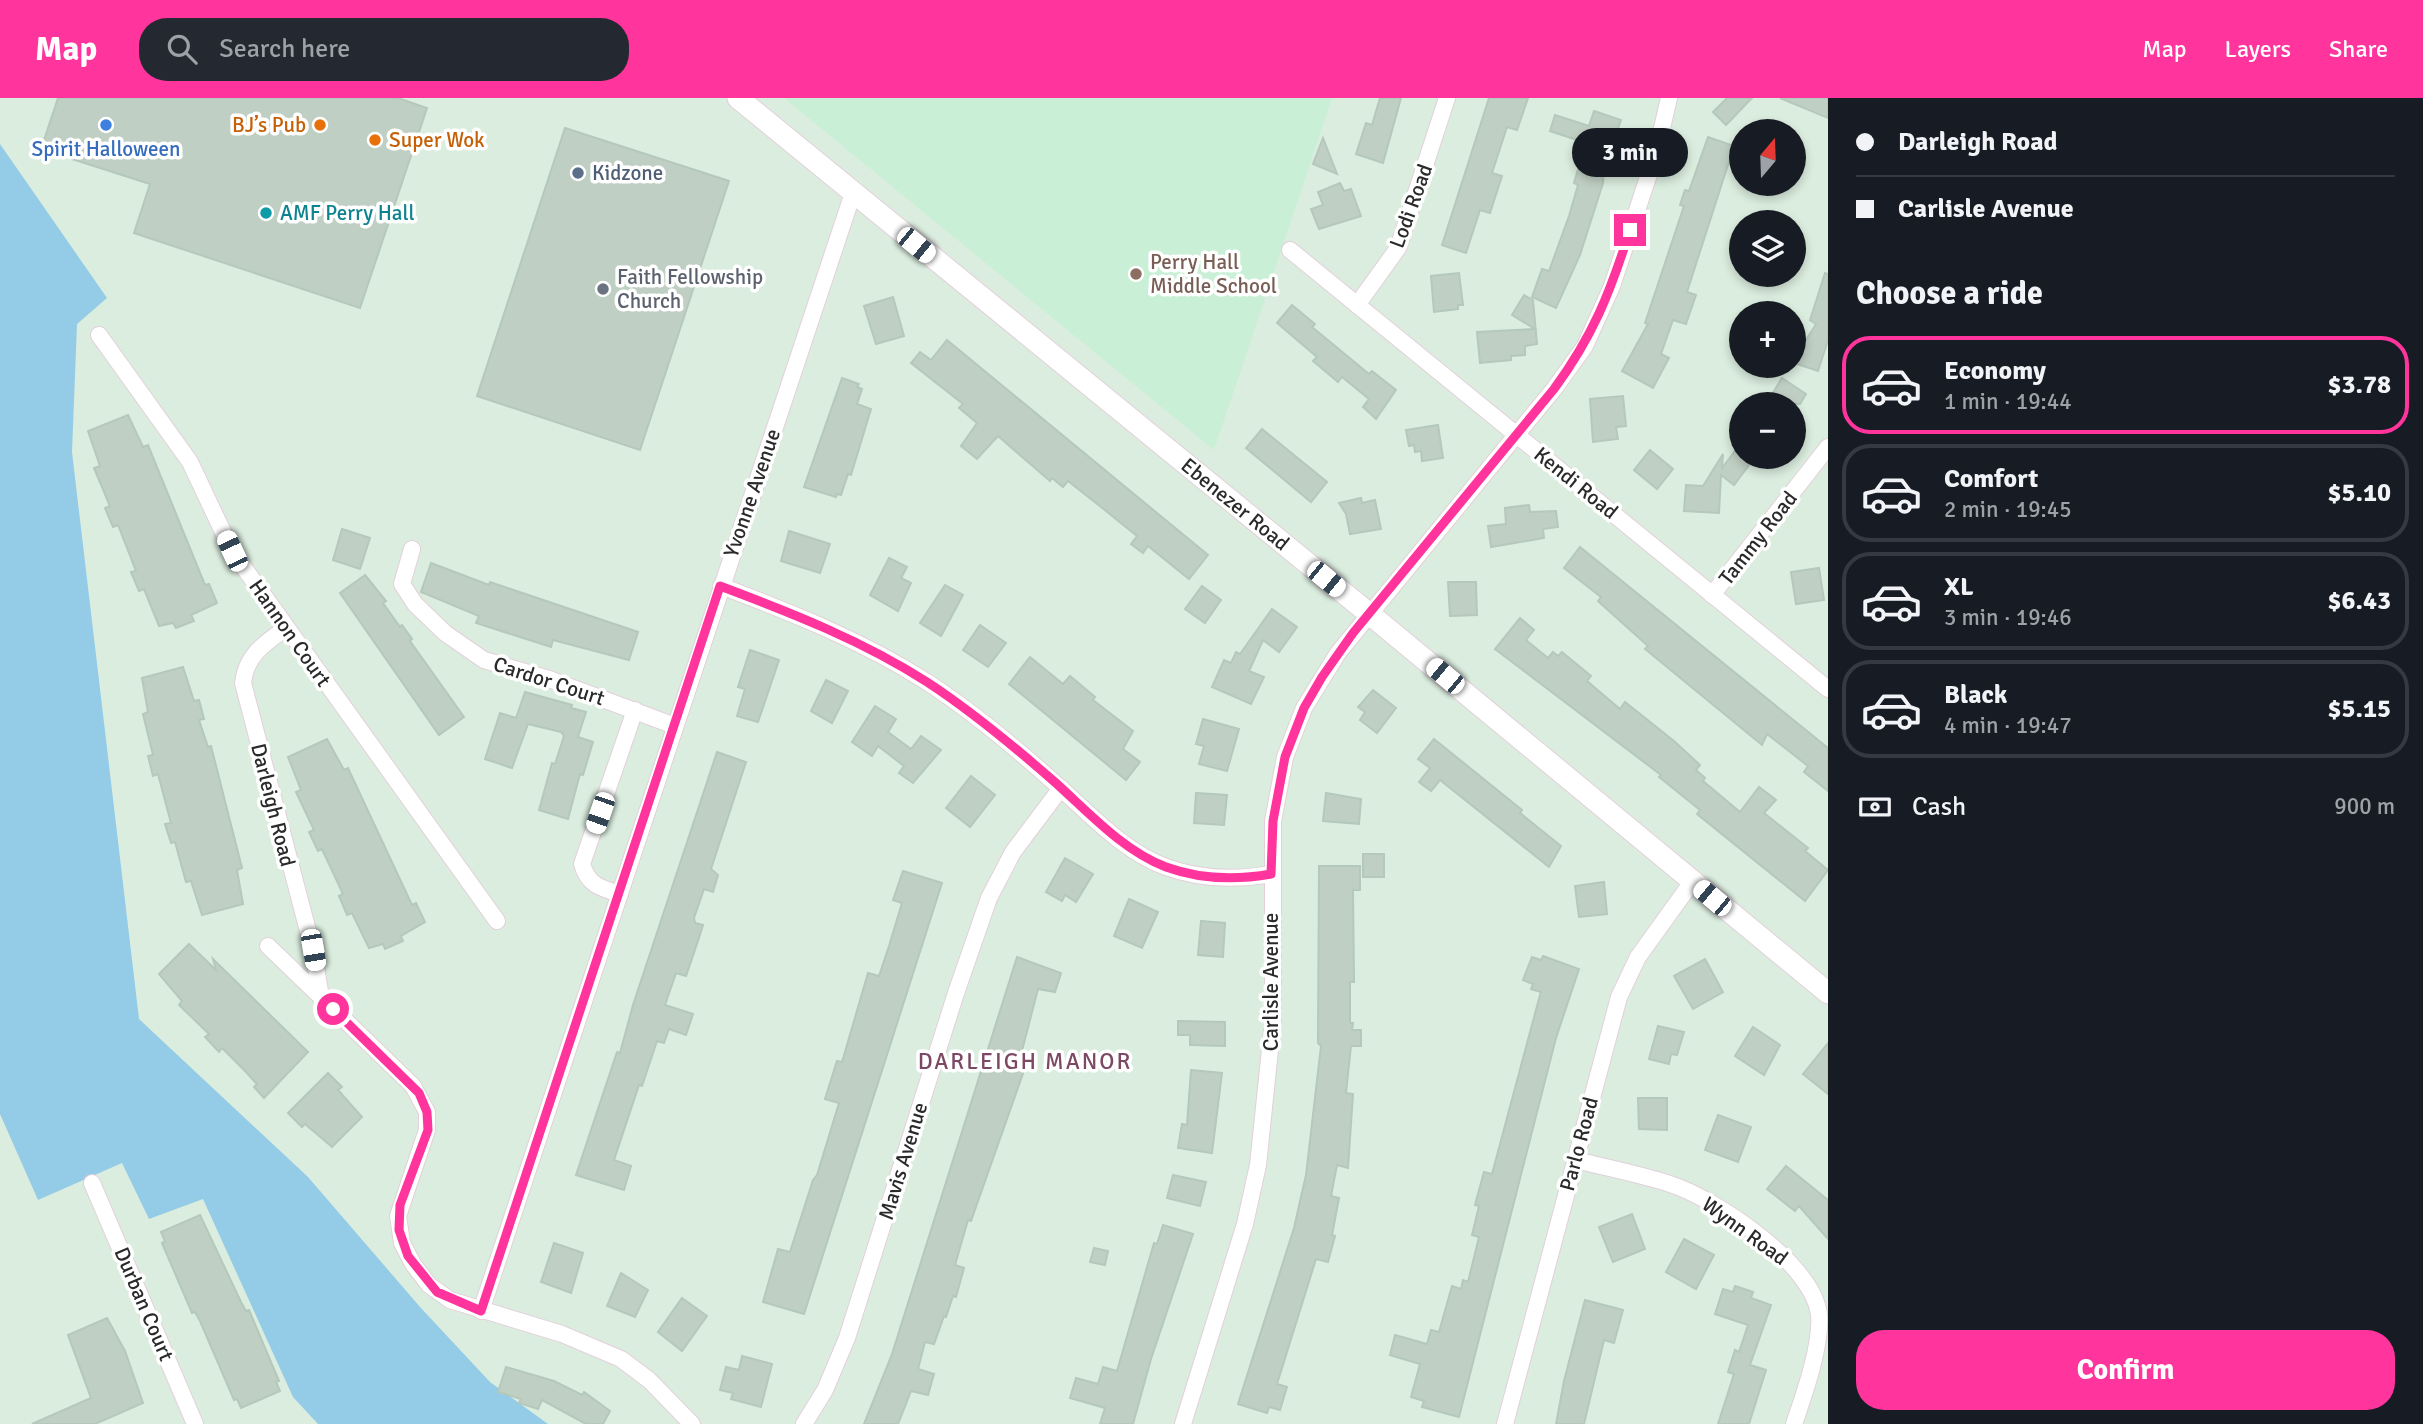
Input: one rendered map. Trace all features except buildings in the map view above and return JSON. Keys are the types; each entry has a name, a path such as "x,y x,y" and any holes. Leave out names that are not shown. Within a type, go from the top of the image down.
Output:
{"street":[{"name":"Ebenezer Road","path":"737,98 1828,993"},
{"name":"Lodi Road","path":"1357,304 1398,248 1447,98"},
{"name":"Carlisle Avenue","path":"1183,1424 1245,1224 1258,1165 1273,1021 1271,874 1277,793 1296,727 1332,661 1554,389 1594,330 1657,150 1669,98"},
{"name":"Yvonne Avenue","path":"481,1311 852,193"},
{"name":"Kendi Road","path":"1290,250 1828,689"},
{"name":"Hannon Court","path":"99,335 190,462 232,551 497,921"},
{"name":"Tammy Road","path":"1713,595 1828,447"},
{"name":"Cardor Court","path":"412,549 402,584 415,604 445,633 484,660 549,678 675,726"},
{"path":"720,586 816,623 883,655 964,709 1131,848 1166,867 1219,877 1271,874"},
{"name":"Darleigh Road","path":"286,628 256,651 244,671 243,683 313,950 321,998"},
{"path":"620,894 595,886 586,878 582,864 635,710"},
{"name":"Mavis Avenue","path":"804,1424 825,1390 847,1338 956,993 989,898 1013,852 1061,788"},
{"name":"Parlo Road","path":"1505,1424 1619,997 1638,957 1692,882"},
{"path":"268,946 419,1093 427,1112 428,1130 400,1205 402,1243 413,1264 437,1292 481,1311 562,1334 621,1359 649,1380 692,1424"},
{"name":"Wynn Road","path":"1576,1160 1670,1184 1695,1195 1731,1217 1793,1265 1814,1297 1819,1315 1811,1365 1794,1424"},
{"name":"Durban Court","path":"92,1183 195,1424"}],"shaded area":[{"name":"Perry Hall Middle School","path":"784,98 1332,98 1214,450"},
{"path":"0,144 107,298 77,324 72,452 139,1019 308,1177 420,1307 490,1382 548,1424 318,1424 293,1397 203,1199 149,1219 122,1163 38,1200 0,1114"}],"place":[{"name":"Spirit Halloween","path":"106,125"},
{"name":"BJ’s Pub","path":"320,125"},
{"name":"Super Wok","path":"375,140"},
{"name":"Kidzone","path":"578,173"},
{"name":"AMF Perry Hall","path":"266,213"},
{"name":"Perry Hall Middle School","path":"1136,274"},
{"name":"Faith Fellowship Church","path":"603,289"}],"district":[{"name":"DARLEIGH MANOR","path":"1025,1061"}],"route":[{"path":"333,1009 413,1086 425,1105 428,1130 398,1216 402,1243 408,1256 437,1292 450,1300 481,1311 578,1024 720,586 848,638 883,655 929,684 1020,752 1091,816 1148,859 1185,873 1252,878 1271,874 1277,793 1285,757 1304,708 1338,653 1554,389 1585,346 1612,286 1630,230"}]}
